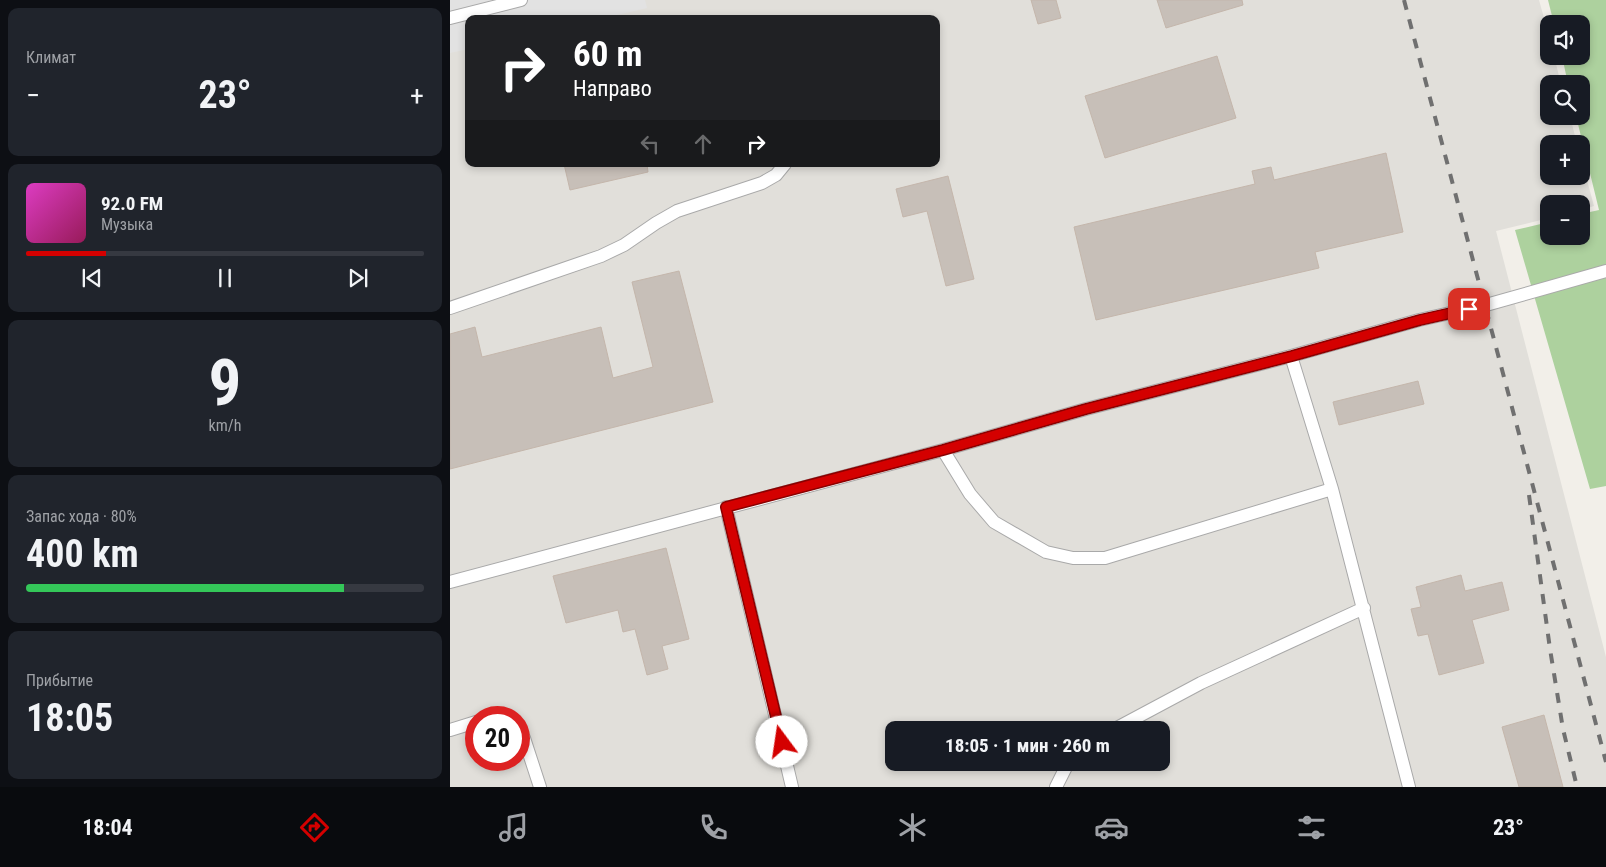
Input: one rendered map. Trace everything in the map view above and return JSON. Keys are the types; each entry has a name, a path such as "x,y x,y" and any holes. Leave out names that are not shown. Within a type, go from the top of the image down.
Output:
{"lane":[{"path":"450,18 521,0"},
{"path":"450,308 601,256 624,245 656,223 677,212 762,183 776,176 783,167"},
{"path":"450,582 1420,320 1486,306 1606,271"},
{"path":"1292,356 1332,489 1409,787"},
{"path":"943,450 970,494 994,522 1046,552 1073,558 1105,558 1332,489"},
{"path":"726,507 792,787"},
{"path":"1130,721 1201,682 1364,608"},
{"path":"450,730 465,725"},
{"path":"530,756 540,787"},
{"path":"1056,787 1064,771"}],"shaded area":[{"path":"450,0 1539,0 1543,15 1540,15 1540,65 1556,65 1559,75 1540,75 1540,125 1572,125 1575,135 1540,135 1540,185 1588,185 1594,206 1590,207 1590,195 1540,195 1540,220 1496,231 1606,657 1606,787 450,787"},
{"path":"450,0 645,0 647,8 617,15 465,15 465,50 450,53"}],"green space":[{"path":"1548,0 1606,0 1606,486 1590,489 1515,230 1540,224 1540,245 1590,245 1590,212 1599,210 1590,173 1590,135 1581,135 1578,125 1590,125 1590,75 1566,75 1564,65 1590,65 1590,15 1552,15"}],"building":[{"path":"1031,0 1056,0 1061,18 1038,24"},
{"path":"1157,0 1242,0 1243,5 1166,28"},
{"path":"1217,56 1236,118 1105,158 1085,96"},
{"path":"1386,153 1403,232 1315,252 1319,268 1096,320 1074,227 1255,184 1252,171 1271,167 1274,180"},
{"path":"565,167 647,167 648,172 570,190"},
{"path":"948,176 974,279 946,286 927,211 903,217 896,189"},
{"path":"679,271 713,402 450,469 450,334 475,327 482,357 601,327 613,378 653,367 632,282"},
{"path":"1418,381 1424,404 1339,425 1333,402"},
{"path":"666,548 689,639 662,646 668,669 647,675 635,629 623,632 618,610 566,623 553,576"},
{"path":"1461,575 1465,591 1502,582 1509,610 1472,620 1484,663 1439,675 1428,634 1418,636 1411,609 1421,607 1416,587"},
{"path":"1544,715 1563,787 1519,787 1502,727"}],"railway":[{"path":"1404,0 1606,762"},
{"path":"1529,495 1563,729 1577,787"}],"route":[{"path":"782,742 726,507 943,450 1086,409 1292,356 1420,320 1469,309"}]}
